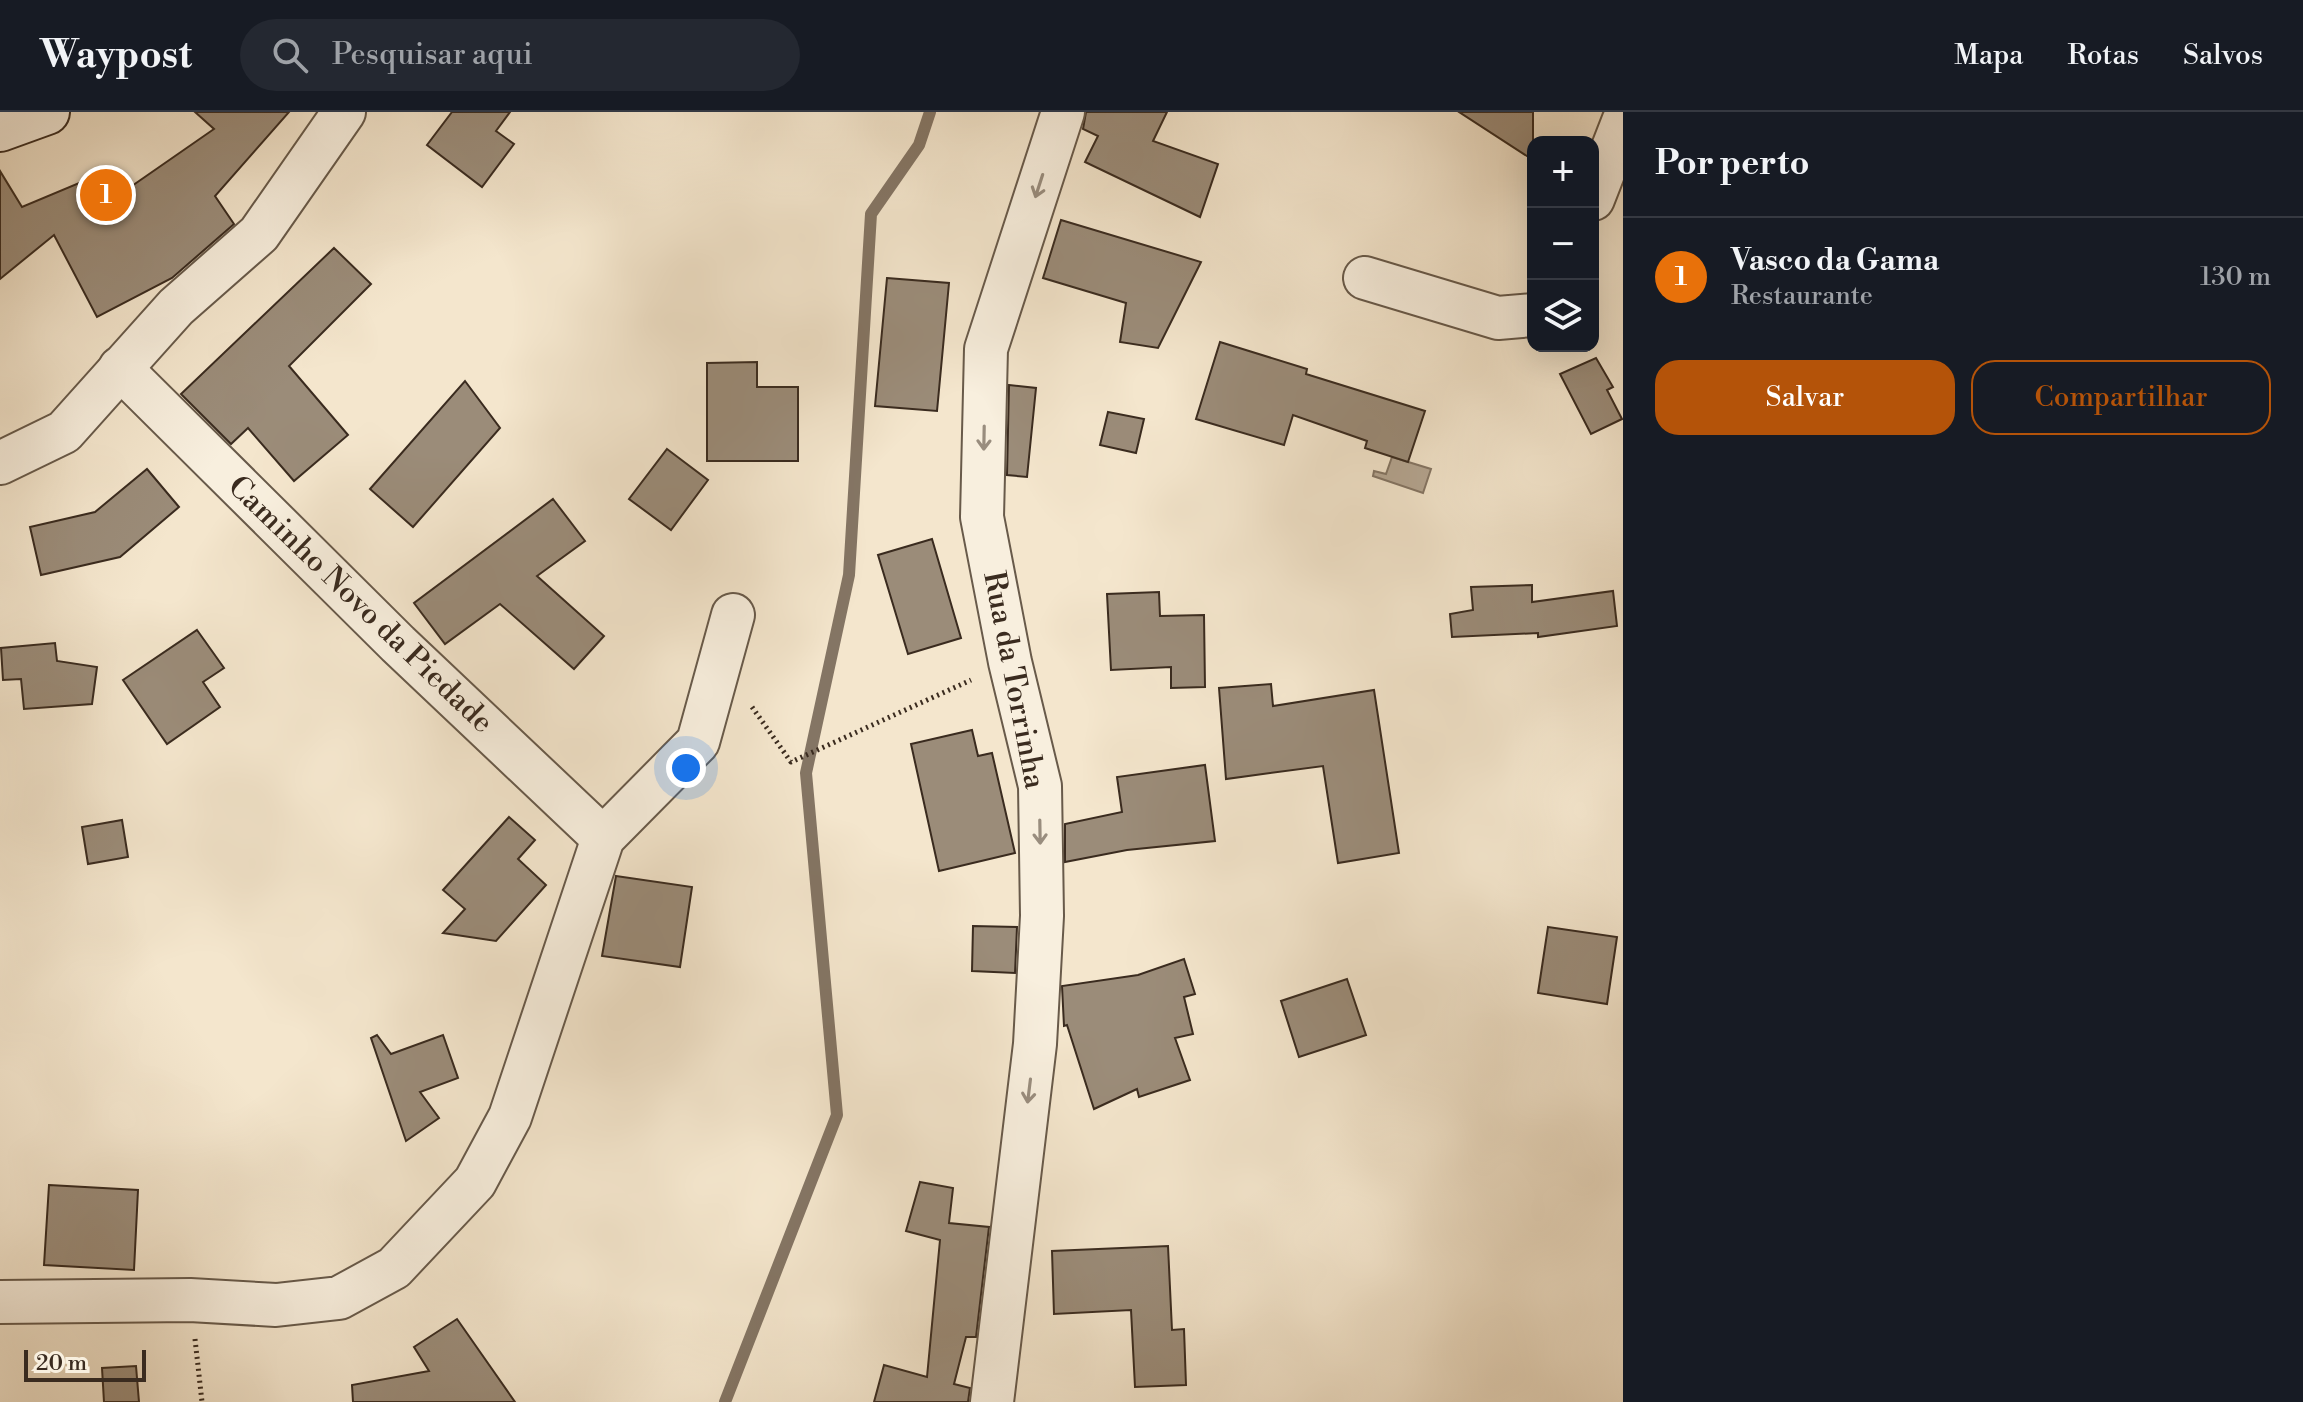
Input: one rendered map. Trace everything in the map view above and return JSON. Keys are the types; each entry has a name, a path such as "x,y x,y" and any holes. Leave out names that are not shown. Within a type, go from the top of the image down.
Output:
{"street":[{"path":"0,129 47,112"},
{"path":"0,463 64,432 176,307 259,234 344,112"},
{"name":"Rua da Torrinha","path":"992,1402 1035,1044 1042,916 1040,786 1010,662 982,517 986,349 1063,112"},
{"path":"1599,184 1623,122"},
{"path":"1365,278 1498,318 1527,316"},
{"name":"Caminho Novo da Piedade","path":"120,368 398,644 603,838"},
{"path":"0,1302 190,1300 276,1305 339,1298 394,1268 475,1182 510,1117 603,838 698,742 733,615"}],"path":[{"path":"746,700 791,762 1010,662"},
{"path":"190,1300 202,1402"}],"shaded area":[{"path":"1392,457 1431,469 1423,493 1373,476 1374,471 1386,474"}],"building":[{"path":"195,112 289,112 215,196 234,224 172,278 97,317 54,235 0,279 0,171 22,207 91,178 103,206 214,129"},
{"path":"452,112 510,112 496,131 514,144 482,187 427,145"},
{"path":"1086,112 1167,112 1153,141 1218,164 1200,217 1085,162 1098,136 1083,129"},
{"path":"1459,112 1533,112 1533,136 1527,136 1527,156"},
{"path":"1061,220 1201,262 1158,348 1120,342 1126,303 1043,278"},
{"path":"334,248 371,284 289,366 348,435 294,481 248,428 231,444 181,394"},
{"path":"887,278 949,283 937,411 875,406"},
{"path":"1220,342 1307,369 1306,374 1425,411 1408,462 1365,448 1367,441 1293,415 1284,445 1196,419"},
{"path":"1596,358 1613,387 1607,390 1622,419 1591,434 1560,374"},
{"path":"757,362 757,387 798,387 798,461 707,461 707,363"},
{"path":"465,381 500,428 413,527 370,489"},
{"path":"1009,385 1036,388 1027,477 1007,475"},
{"path":"1108,412 1144,419 1136,453 1100,445"},
{"path":"667,449 708,480 671,530 629,499"},
{"path":"147,469 179,507 120,557 41,575 30,527 95,512"},
{"path":"553,499 585,541 537,576 604,636 574,669 500,604 445,644 414,603"},
{"path":"932,539 961,638 908,654 878,555"},
{"path":"1532,585 1532,602 1613,591 1617,626 1538,637 1538,633 1452,637 1450,614 1473,610 1471,587"},
{"path":"1159,592 1160,616 1204,615 1205,687 1171,688 1171,667 1111,670 1107,594"},
{"path":"197,630 224,668 203,682 220,707 167,744 123,680"},
{"path":"55,643 57,661 97,667 92,704 24,709 21,679 3,680 1,648"},
{"path":"1271,684 1273,706 1374,690 1399,853 1338,863 1323,766 1226,779 1219,688"},
{"path":"972,730 978,756 992,753 1015,853 939,871 911,744"},
{"path":"1205,765 1215,841 1127,850 1065,862 1065,824 1122,812 1117,777"},
{"path":"509,817 535,840 518,859 546,885 496,941 443,933 465,909 443,890"},
{"path":"122,820 128,857 88,864 82,827"},
{"path":"616,876 692,887 680,967 602,956"},
{"path":"973,926 1017,927 1015,973 972,971"},
{"path":"1548,927 1617,937 1607,1004 1538,993"},
{"path":"1184,959 1195,994 1184,997 1193,1034 1175,1038 1190,1080 1139,1097 1137,1089 1094,1109 1067,1025 1064,1026 1062,986 1138,975"},
{"path":"1347,979 1366,1035 1299,1057 1281,1001"},
{"path":"377,1035 391,1054 443,1035 458,1078 420,1092 439,1118 406,1141 371,1038"},
{"path":"920,1182 953,1188 949,1223 989,1227 976,1337 966,1337 954,1384 970,1388 968,1402 874,1402 884,1365 927,1377 940,1240 906,1231"},
{"path":"49,1185 138,1190 134,1270 44,1265"},
{"path":"1168,1246 1172,1330 1184,1329 1186,1385 1135,1387 1131,1310 1054,1314 1052,1251"},
{"path":"457,1319 515,1402 353,1402 352,1385 429,1371 414,1347"},
{"path":"136,1366 139,1402 104,1402 102,1368"}],"waterway":[{"path":"725,1402 837,1115 806,773 849,575 871,214 919,145 930,112"}],"place":[{"name":"Vasco da Gama","path":"106,195"}]}
